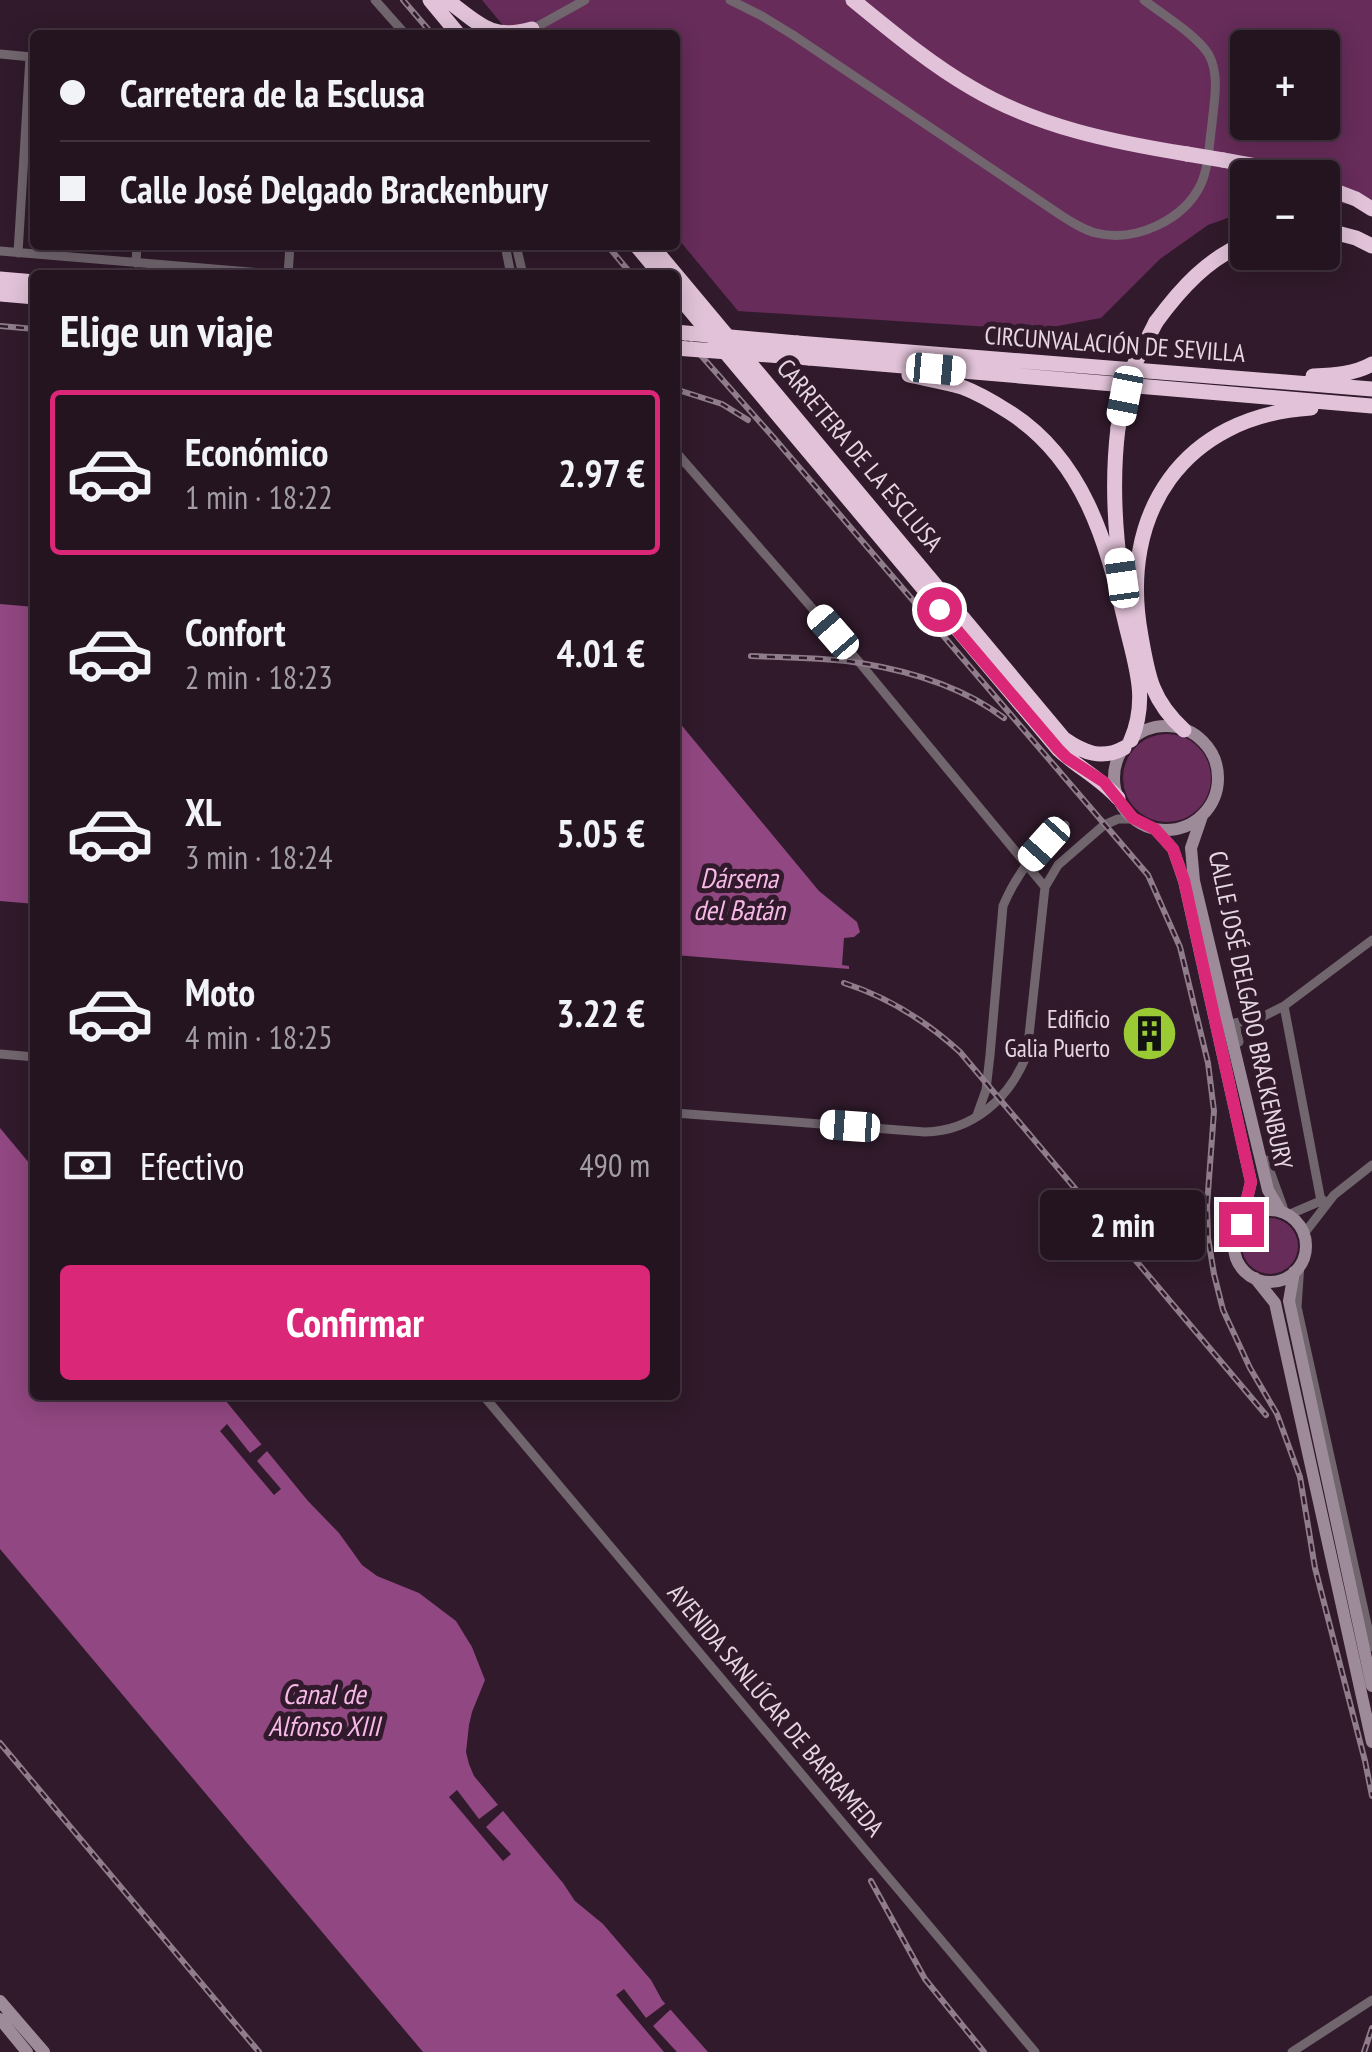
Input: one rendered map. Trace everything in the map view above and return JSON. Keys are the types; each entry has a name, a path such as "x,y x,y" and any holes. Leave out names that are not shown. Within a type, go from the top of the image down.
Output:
{"highway":[{"path":"430,0 455,30"},
{"path":"447,0 489,30"},
{"path":"447,0 472,30"},
{"path":"853,0 942,69 1019,112 1068,130 1125,144 1230,161"},
{"path":"1340,193 1372,208"},
{"path":"1340,228 1372,236"},
{"path":"1340,233 1372,246"},
{"path":"1128,744 1139,722 1141,693 1114,523 1118,428 1131,371 1156,322 1200,270 1230,249"},
{"path":"640,250 657,270"},
{"name":"CARRETERA DE LA ESCLUSA","path":"656,250 673,270"},
{"path":"0,279 30,282"},
{"name":"CARRETERA DE LA ESCLUSA","path":"680,279 1064,739 1102,756 1128,744"},
{"path":"0,294 30,297"},
{"name":"CARRETERA DE LA ESCLUSA","path":"680,298 1058,749 1104,782 1118,798"},
{"name":"CIRCUNVALACIÓN DE SEVILLA","path":"680,332 1372,388"},
{"name":"CIRCUNVALACIÓN DE SEVILLA","path":"680,348 1370,406"},
{"path":"862,363 965,388 1024,421 1046,441 1074,474 1096,516 1148,679 1159,703 1184,730"},
{"path":"1247,378 1334,375 1372,364"},
{"path":"1130,615 1143,534 1155,501 1200,446 1242,422 1270,413 1370,406"}],"main road":[{"path":"1160,727 1184,730 1209,749 1217,768 1217,788 1202,816 1175,830 1155,829 1133,818 1118,798 1115,773 1128,744 1145,731 1160,727"},
{"name":"CALLE JOSÉ DELGADO BRACKENBURY","path":"1202,816 1191,848 1194,881 1268,1190 1284,1214"},
{"name":"CALLE JOSÉ DELGADO BRACKENBURY","path":"1155,829 1173,849 1184,880 1251,1182 1241,1224"},
{"path":"1372,1686 1289,1301 1305,1250 1304,1235 1294,1220 1284,1214 1262,1211 1241,1224 1234,1243 1236,1256 1242,1268 1276,1303 1372,1742"},
{"path":"1255,1278 1276,1281 1297,1268"},
{"path":"0,2000 44,2052"},
{"path":"0,2019 28,2052"}],"street":[{"path":"375,0 402,30"},
{"path":"537,30 585,0"},
{"path":"730,0 793,36 1062,216 1080,227 1114,236 1150,228 1183,209 1194,196 1206,168 1216,86 1210,57 1144,0"},
{"path":"0,54 30,57"},
{"path":"18,253 30,96"},
{"path":"136,262 137,250"},
{"path":"0,251 228,270"},
{"path":"680,457 859,662 1045,886"},
{"path":"680,1112 926,1132 956,1129 970,1122 1000,1099 1027,1054 1045,886 1058,865 1104,824 1133,818"},
{"path":"977,1115 986,1090 1003,906 1025,864 1065,825"},
{"path":"1207,938 1227,993 1266,1159 1284,1214 1334,1194"},
{"path":"1234,1023 1260,1018 1284,1006 1372,940"},
{"path":"1284,1006 1321,1200"},
{"path":"0,1054 30,1057"},
{"path":"1304,1235 1334,1194 1372,1165"},
{"path":"1297,1268 1297,1307 1372,1647"},
{"name":"AVENIDA SANLÚCAR DE BARRAMEDA","path":"488,1400 1035,2052"},
{"path":"1292,2052 1372,2000"}],"shaded area":[{"path":"482,0 1372,0 1372,206 1340,203 1340,160 1230,160 1230,217 1208,225 1160,259 1101,318 1036,330 738,311 680,241 680,30 507,30"},
{"path":"1158,734 1176,734 1192,741 1204,753 1211,778 1204,803 1192,815 1176,822 1158,822 1142,815 1130,803 1123,787 1123,769 1130,753 1142,741"},
{"path":"1270,1218 1290,1226 1298,1246 1290,1266 1270,1274 1250,1266 1242,1246 1250,1226"}],"water":[{"path":"0,604 30,607 30,904 0,901"},
{"name":"Dársena del Batán","path":"680,722 819,891 857,922 860,932 844,938 842,965 849,969 680,955"},
{"name":"Canal de Alfonso XIII","path":"0,1128 30,1164 30,1400 225,1400 362,1565 377,1576 419,1593 456,1621 485,1680 469,1725 466,1752 474,1776 575,1901 603,1924 708,2052 423,2052 0,1549"}],"pier":[{"path":"227,1424 250,1453 266,1441 271,1447 257,1461 281,1489 274,1495 220,1431"},
{"path":"457,1790 479,1819 499,1804 504,1810 486,1827 511,1854 503,1861 449,1797"},
{"path":"624,1989 646,2018 666,2003 671,2009 653,2026 677,2052 664,2052 616,1995"}],"railway":[{"path":"403,0 429,30"},
{"path":"611,250 628,270"},
{"path":"0,326 30,329"},
{"path":"680,332 1148,875 1180,947 1208,1063 1214,1111 1207,1206 1214,1274 1223,1310 1277,1414 1300,1477 1315,1568 1372,1796"},
{"path":"680,391 722,404 748,420"},
{"path":"751,656 833,660 898,671 954,689 1004,718"},
{"path":"844,983 906,1011 960,1052 1266,1415"},
{"path":"0,1743 259,2052"},
{"path":"871,1881 925,1979 984,2052"},
{"path":"1364,2052 1372,2028"}],"place":[{"name":"Edificio Galia Puerto","path":"1149,1033"}],"route":[{"path":"939,609 1058,749 1104,782 1133,818 1155,829 1173,849 1184,880 1251,1182 1241,1224"}]}
